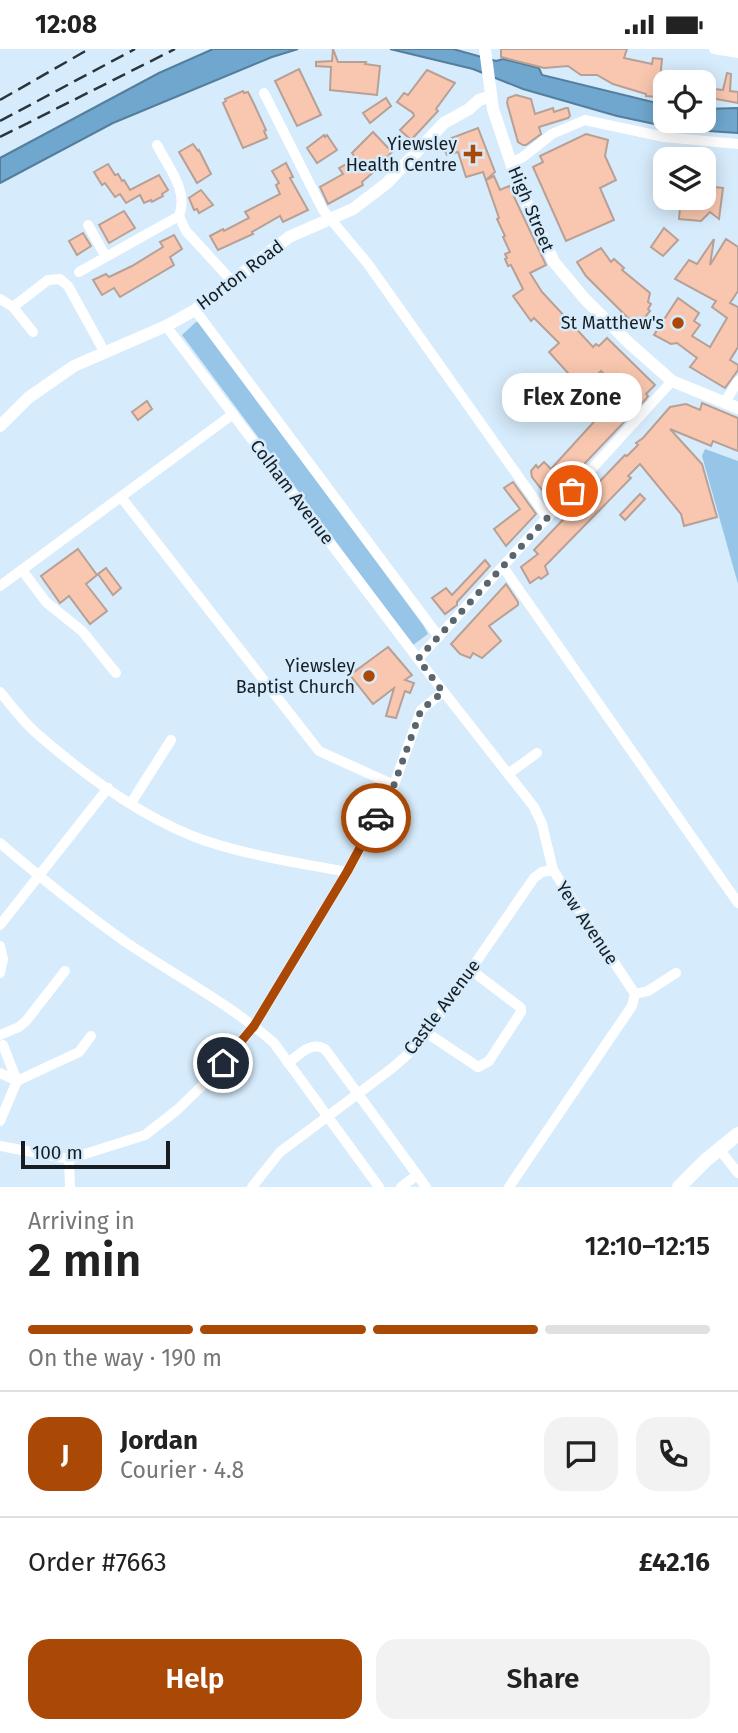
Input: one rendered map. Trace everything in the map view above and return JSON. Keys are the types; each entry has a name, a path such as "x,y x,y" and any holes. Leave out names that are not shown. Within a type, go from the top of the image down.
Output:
{"main road":[{"path":"679,1187 738,1134"}],"street":[{"name":"High Street","path":"485,49 491,98 517,182 554,262 593,307 672,381 738,408"},
{"path":"714,49 738,53"},
{"path":"264,93 323,210 368,264 547,517"},
{"name":"Horton Road","path":"0,426 28,398 74,366 195,310 231,279 289,237 353,209 380,190 444,123 469,109 482,112 491,98"},
{"path":"511,163 552,134 570,124 585,120 652,135 738,144"},
{"path":"157,145 183,196 179,216 186,231 231,279"},
{"path":"79,272 179,216"},
{"path":"88,225 106,257"},
{"path":"13,307 48,280 60,279 68,286 104,351"},
{"path":"0,299 13,307 33,332"},
{"name":"Colham Avenue","path":"195,310 439,637"},
{"name":"Colham Avenue","path":"166,325 418,659"},
{"path":"418,659 672,381"},
{"path":"725,402 738,381"},
{"path":"0,586 233,414"},
{"path":"121,497 319,751 394,785"},
{"path":"503,567 738,904"},
{"path":"22,570 46,602 82,631 116,673"},
{"name":"Yew Avenue","path":"418,659 538,815 553,870 635,994"},
{"path":"0,692 34,731 108,788 159,820 206,841 268,857 347,872"},
{"path":"0,1146 69,1159 145,1135 177,1110 207,1081 254,1026 347,872 394,785 421,710 443,692"},
{"path":"131,803 171,740"},
{"path":"508,774 537,753"},
{"path":"0,925 108,788"},
{"path":"0,843 38,876 127,943 254,1026 274,1043 379,1187"},
{"name":"Castle Avenue","path":"252,1187 279,1152 406,1056 426,1033 534,878 542,872 553,870"},
{"path":"0,946 3,959 0,973"},
{"path":"426,1033 478,1067 489,1061 521,1008 471,970"},
{"path":"17,1081 1,1040 26,1021 65,971"},
{"path":"509,1187 632,1006 635,994 648,991 676,973"},
{"path":"0,1121 17,1081 79,1052 90,1036"},
{"path":"288,1063 312,1045 325,1049 426,1187"},
{"path":"0,1073 17,1081"},
{"path":"719,1149 738,1173"},
{"path":"69,1159 70,1187"},
{"path":"401,1187 417,1175"}],"shaded area":[{"path":"213,49 298,49 272,57 113,123 0,183 0,158 159,73"},
{"path":"390,49 453,49 496,61 503,59 539,68 542,75 653,102 653,124 523,89 473,69"},
{"path":"738,108 738,133 716,132 716,109"},
{"path":"196,322 200,322 423,625 428,634 413,645 182,335"},
{"path":"705,449 738,461 738,584 702,456"}],"building":[{"path":"333,49 338,62 366,62 365,64 380,66 377,95 330,90 331,67 316,66 316,62 332,61"},
{"path":"501,49 627,49 624,58 652,64 653,58 662,59 661,70 653,70 653,97 613,84 597,75 581,75 568,66 544,68 501,57"},
{"path":"299,69 321,115 297,126 275,81"},
{"path":"427,70 455,83 436,109 438,111 411,140 400,130 414,116 413,113 397,102 404,93 408,95"},
{"path":"727,73 731,74 730,91 738,92 738,103 716,99 716,89 723,90"},
{"path":"243,91 248,92 266,130 264,131 267,138 243,148 223,103 225,99"},
{"path":"516,95 531,99 535,114 553,108 554,112 568,108 570,116 539,127 541,134 523,145 518,142 507,103 508,98"},
{"path":"386,98 391,106 370,123 363,113"},
{"path":"478,128 495,172 486,180 494,176 500,190 509,186 546,265 530,273 542,292 593,347 596,344 599,346 607,338 655,385 646,394 648,396 645,400 550,500 532,477 531,471 544,462 551,469 622,391 601,371 579,394 567,377 569,374 549,352 559,343 534,318 531,321 513,296 523,289 505,259 505,254 510,252 483,172 466,177 458,152 447,155 441,142"},
{"path":"373,132 392,152 382,162 384,163 362,182 363,185 328,204 320,187 343,174 339,168 356,159 352,153"},
{"path":"586,134 608,140 605,156 616,180 600,188 614,220 566,241 533,167 543,162 540,156"},
{"path":"327,135 337,150 317,163 307,148"},
{"path":"193,144 211,174 197,183 179,152"},
{"path":"286,163 293,177 290,178 308,210 283,222 280,216 252,232 253,234 218,250 210,236 249,218 245,212 280,194 276,185 279,183 272,171"},
{"path":"108,164 130,190 159,175 168,190 152,202 151,200 144,203 140,195 126,203 120,194 115,197 105,183 102,185 94,172"},
{"path":"716,187 723,188 719,219 710,212 701,221 679,219 680,210 716,210"},
{"path":"201,190 213,205 199,213 197,209 194,210 189,198"},
{"path":"124,211 135,228 109,243 99,225"},
{"path":"664,228 678,240 663,256 651,247"},
{"path":"83,233 91,246 77,255 69,241"},
{"path":"174,235 182,249 170,257 174,265 120,297 114,288 102,295 93,280 106,274 109,277 132,266 163,247 160,242"},
{"path":"714,239 710,265 726,239 738,247 738,291 730,303 738,307 738,347 730,360 738,365 738,370 725,388 690,367 697,358 677,343 671,344 654,335 678,298 699,313 694,321 700,325 692,336 710,347 727,318 712,307 716,301 675,279 689,260 697,264"},
{"path":"601,248 611,262 614,259 624,268 622,270 650,293 650,311 637,327 586,276 577,262"},
{"path":"147,401 152,409 138,420 132,412"},
{"path":"702,403 738,418 738,451 713,441 711,446 670,429 702,464 717,517 684,526 681,514 640,464 628,476 631,478 545,566 548,574 530,583 521,567 538,554 534,550 625,455 638,445 636,443 670,407 686,404 700,410"},
{"path":"513,482 536,514 506,546 494,529 520,509 504,488"},
{"path":"640,494 645,499 625,520 620,515"},
{"path":"78,549 97,575 86,584 107,611 90,624 69,596 60,603 41,576"},
{"path":"485,560 490,566 457,605 445,614 432,598 446,588 452,595"},
{"path":"106,568 121,588 113,595 98,574"},
{"path":"506,584 518,605 489,626 501,641 482,658 473,653 470,658 460,654 451,644"},
{"name":"Yiewsley Baptist Church","path":"388,647 412,675 405,680 414,683 410,693 405,691 396,718 386,716 394,688 373,704 350,675"}],"railway":[{"path":"0,100 89,49"},
{"path":"0,121 135,49"},
{"path":"0,137 175,49"}],"way so far":[{"path":"376,818 394,785 421,710 443,692 418,659 572,491"}],"place":[{"name":"Yiewsley Health Centre","path":"473,154"},
{"name":"St Matthew's","path":"678,323"},
{"name":"Flex Zone","path":"572,491"},
{"name":"Yiewsley Baptist Church","path":"369,676"}],"route":[{"path":"223,1063 254,1026 347,872 376,818"}]}
